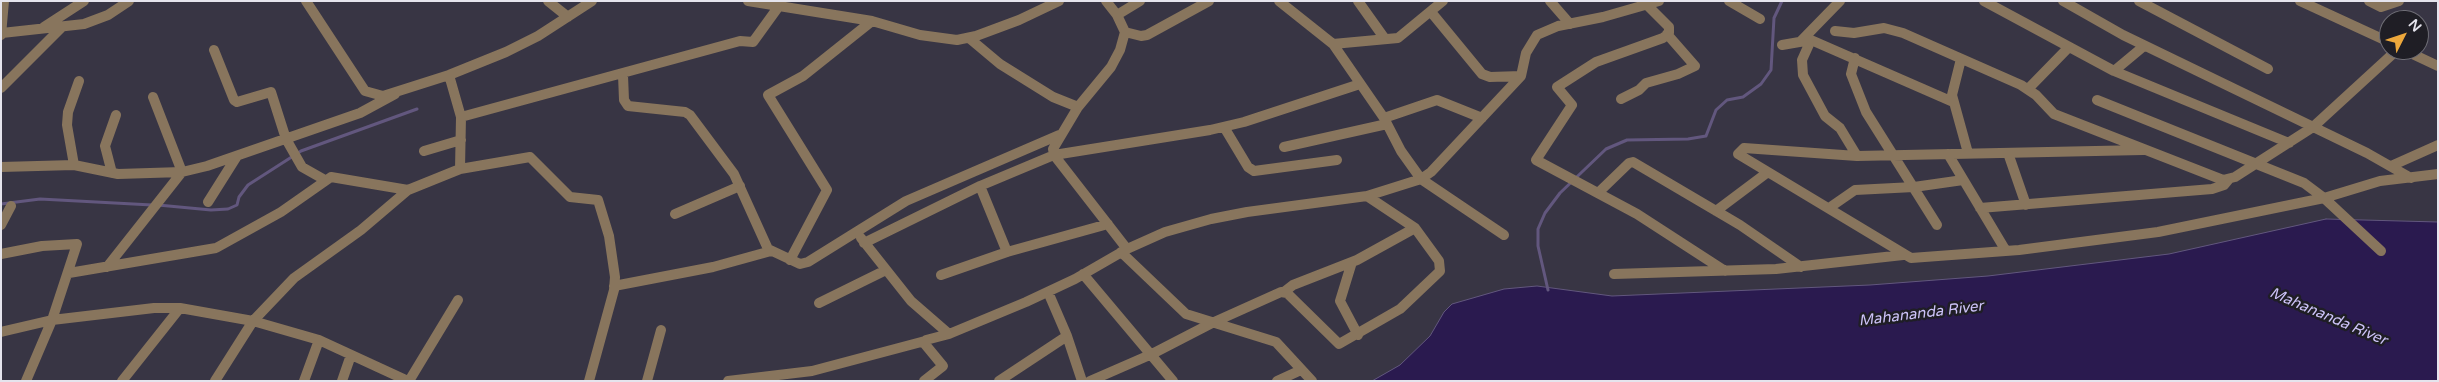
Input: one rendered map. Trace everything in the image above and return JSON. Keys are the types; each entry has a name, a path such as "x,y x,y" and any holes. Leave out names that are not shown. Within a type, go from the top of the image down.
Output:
{"street":[{"path":"4,1 2,34 62,27 93,21 129,1"},
{"path":"41,29 84,1"},
{"path":"306,1 365,91 383,96 395,94"},
{"path":"548,1 568,17"},
{"path":"1,167 74,165 112,173 145,175 182,172 237,156 360,113 395,94 449,75 523,44 592,1"},
{"path":"748,1 872,21 938,39 969,38 1019,20 1059,1"},
{"path":"1106,1 1117,15 1125,32 1120,50 1111,68 1078,107 1059,136 1054,144 1054,155 1108,224 1124,251 1186,314 1276,342 1312,381"},
{"path":"1117,15 1140,1"},
{"path":"1125,32 1141,36 1147,35 1209,1"},
{"path":"1279,1 1333,44 1386,121 1401,151 1421,179 1504,235"},
{"path":"1358,1 1385,39"},
{"path":"1333,44 1385,39 1403,35 1443,1"},
{"path":"1550,1 1570,24"},
{"path":"728,381 812,370 949,334 1048,292 1124,251 1165,232 1211,219 1367,196 1421,179 1431,172 1521,76 1526,53 1536,35 1570,24 1659,1"},
{"path":"1729,1 1760,20"},
{"path":"1800,42 1840,1"},
{"path":"1984,1 2114,71 2289,143"},
{"path":"2063,1 2144,46 2392,166 2411,178"},
{"path":"2139,1 2268,69"},
{"path":"2300,1 2379,37"},
{"path":"2369,1 2381,7 2400,1"},
{"path":"1647,5 1670,28 1667,34 1598,61 1557,87 1572,105 1536,160 1637,214 1725,271"},
{"path":"461,117 623,75 740,41 753,42 779,6"},
{"path":"1431,12 1482,74 1490,77 1521,76"},
{"path":"790,260 827,190 768,95 803,76 872,21"},
{"path":"1,88 62,27"},
{"path":"1835,31 1854,34 1877,28 1891,30 2028,88 2054,114 2214,178 2229,179"},
{"path":"1621,99 1639,90 1646,83 1695,66 1667,34"},
{"path":"969,38 1008,68 1053,97 1078,107"},
{"path":"1811,40 1802,60 1803,75 1826,116 1840,128 1857,156"},
{"path":"1782,45 1811,40 1953,102"},
{"path":"2114,71 2144,46"},
{"path":"2028,88 2068,47"},
{"path":"214,50 234,100 239,101 266,92 272,94 286,139 302,167 325,180"},
{"path":"1855,58 1851,74 1865,109 1937,225"},
{"path":"1961,59 1952,95 1968,154"},
{"path":"1980,208 2212,189 2224,185 2229,179 2259,163 2313,127 2386,60"},
{"path":"2425,60 2438,66"},
{"path":"449,75 461,117 460,169"},
{"path":"623,75 624,100 627,105 688,113 718,149 740,186 766,246 771,251 800,264 808,262 906,201 1059,136"},
{"path":"74,165 66,124 68,112 79,81"},
{"path":"864,243 980,186 1054,155 1164,139 1224,127 1360,84"},
{"path":"153,97 182,172"},
{"path":"1284,147 1386,121 1437,100 1482,118"},
{"path":"2097,100 2259,163 2304,183 2324,198 2381,251"},
{"path":"112,173 105,146 116,115"},
{"path":"1224,127 1248,167 1254,171 1337,160"},
{"path":"424,151 461,140"},
{"path":"2392,166 2438,145"},
{"path":"2143,150 1857,156 1746,148 1738,153 1903,255 1911,258 2006,251 2158,232 2324,198 2368,184 2438,174"},
{"path":"2008,153 2026,205"},
{"path":"1948,154 2006,251"},
{"path":"208,202 237,156"},
{"path":"215,381 253,322 294,278 361,230 408,190 460,169 530,157 570,197 598,200 615,264 614,286 588,381"},
{"path":"1598,193 1632,162 1716,210 1801,267"},
{"path":"107,267 182,172"},
{"path":"1716,210 1768,172"},
{"path":"69,273 216,248 277,215 325,180 334,176 408,190"},
{"path":"1829,208 1855,190 1914,187 1963,180"},
{"path":"675,214 740,186"},
{"path":"980,186 1007,252"},
{"path":"1284,292 1337,344 1344,343 1400,309 1440,271 1439,261 1415,228 1367,196"},
{"path":"1,226 10,206"},
{"path":"941,275 1007,252 1108,224"},
{"path":"1090,381 1152,354 1212,323 1284,292 1293,285 1352,262 1415,228"},
{"path":"855,232 910,301 949,334"},
{"path":"1,254 74,243 77,247 52,320 26,381"},
{"path":"614,286 713,266 771,251"},
{"path":"1614,274 1801,267 1903,255"},
{"path":"1352,262 1340,301 1358,335"},
{"path":"819,303 886,270"},
{"path":"1083,274 1174,381"},
{"path":"1048,292 1067,336 1082,381"},
{"path":"1,332 52,320 154,308 180,308 253,322 319,340 408,381 458,300"},
{"path":"122,381 180,308"},
{"path":"647,381 661,330"},
{"path":"999,381 1067,336"},
{"path":"304,381 319,340"},
{"path":"925,341 943,364 941,370 926,380"},
{"path":"342,381 351,355"},
{"path":"1277,381 1302,370"}],"water":[{"name":"Mahananda River","path":"2326,219 2438,222 2438,381 1372,381 1400,365 1430,336 1444,312 1452,304 1504,289 1537,286 1612,296 1870,285 1988,276 2169,254"}],"waterway":[{"path":"1548,290 1538,246 1538,229 1545,213 1560,193 1606,149 1627,140 1688,139 1706,136 1716,110 1727,100 1743,97 1761,84 1771,70 1774,18 1782,1"},
{"path":"158,205 211,210 228,209 237,205 239,197 248,185 301,151 417,109"},
{"path":"1,204 40,199 152,205"}]}
